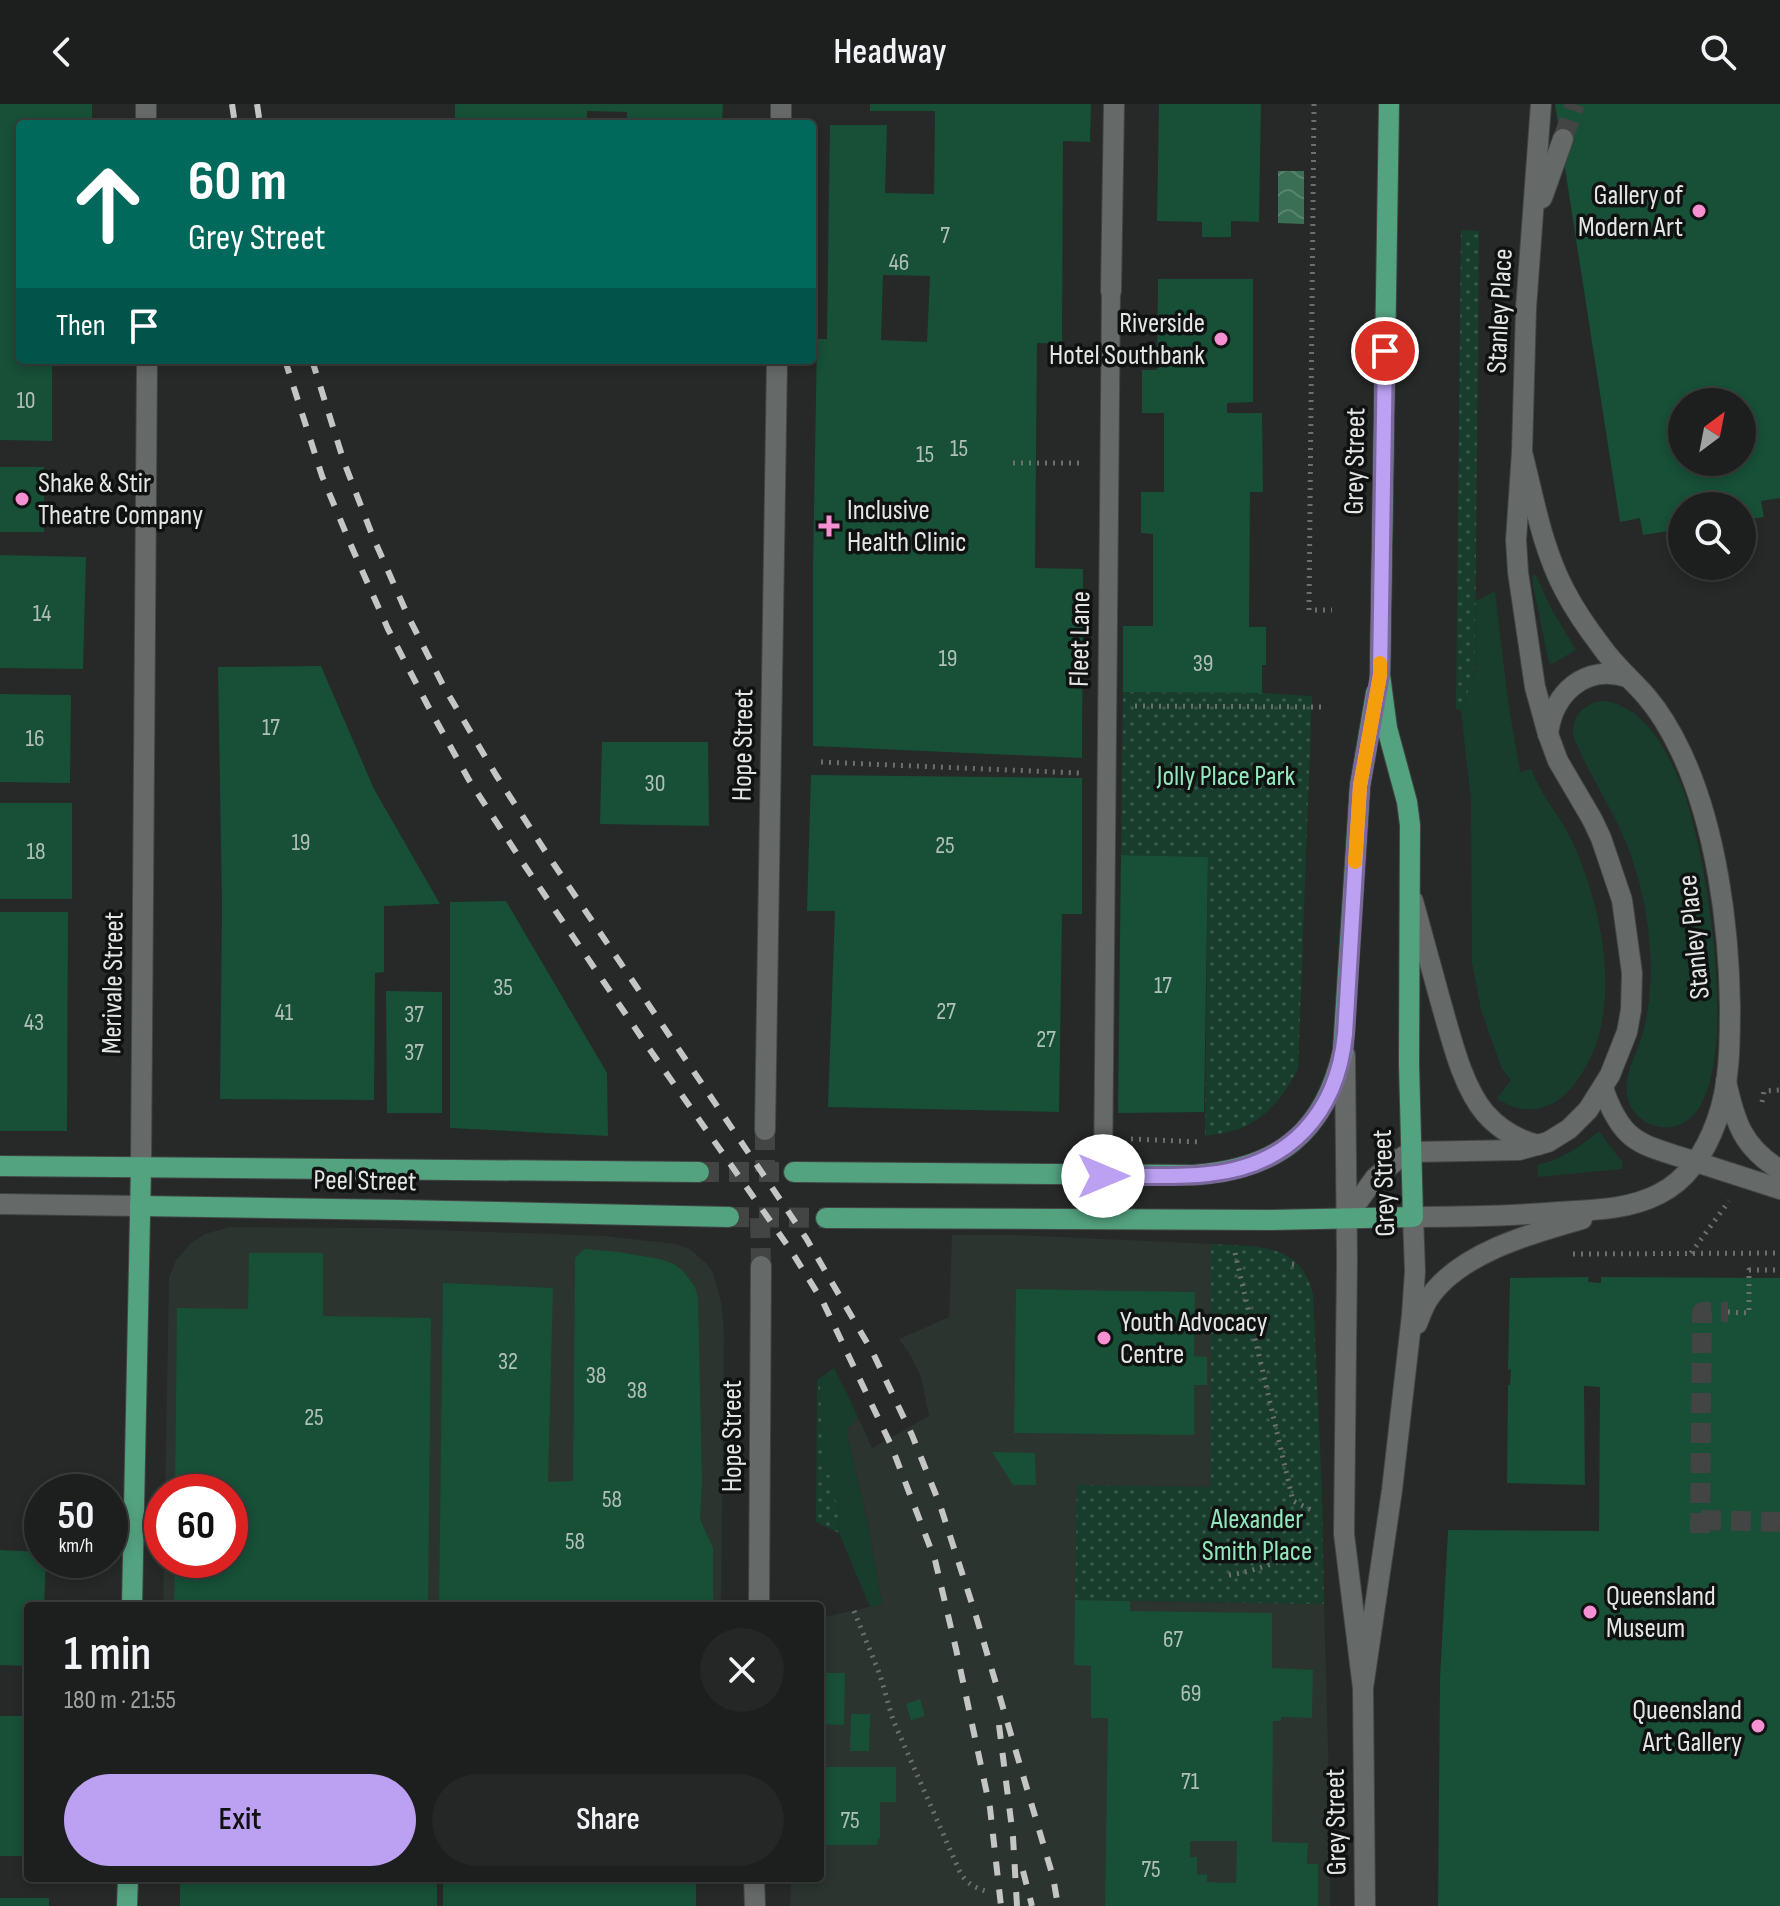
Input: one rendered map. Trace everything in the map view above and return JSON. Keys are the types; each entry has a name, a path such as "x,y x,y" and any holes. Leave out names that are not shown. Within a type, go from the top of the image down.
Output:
{"main road":[{"name":"Grey Street","path":"1389,104 1380,675 1387,728 1410,825 1409,1064 1413,1217"},
{"name":"Grey Street","path":"1345,1034 1360,786 1380,675"},
{"path":"794,1172 1194,1175 1252,1165 1285,1149 1306,1130 1322,1109 1337,1075 1345,1034"},
{"name":"Peel Street","path":"0,1166 699,1172"},
{"name":"Merivale Street","path":"132,1602 141,1167"},
{"name":"Peel Street","path":"140,1206 729,1217"},
{"path":"826,1218 1270,1220 1413,1217"},
{"path":"127,1906 128,1882"}],"street":[{"name":"Fleet Lane","path":"1111,291 1114,104"},
{"name":"Stanley Place","path":"1411,1152 1507,1151 1540,1145 1562,1134 1588,1110 1603,1088 1627,1032 1631,1010 1632,973 1622,900 1601,838 1558,761 1548,734 1535,687 1518,572 1516,540 1526,308 1541,104"},
{"name":"Stanley Place","path":"1534,220 1563,139"},
{"name":"Merivale Street","path":"141,1167 147,364"},
{"name":"Hope Street","path":"765,1130 777,364"},
{"name":"Stanley Place","path":"1413,1217 1549,1213 1624,1206 1651,1198 1689,1171 1707,1145 1718,1117 1726,1081 1729,970 1724,915 1700,801 1681,752 1659,714 1603,649 1561,582 1540,525 1522,452"},
{"path":"1548,734 1556,703 1573,686 1602,673 1627,677"},
{"path":"1411,893 1448,1028 1470,1089 1484,1112 1497,1125 1540,1145"},
{"name":"Grey Street","path":"1345,1034 1347,1260 1344,1534 1363,1688 1365,1906"},
{"path":"1726,1081 1741,1131 1760,1157 1780,1170"},
{"path":"1603,1088 1614,1116 1631,1137 1650,1147 1780,1189"},
{"path":"1346,1218 1375,1178 1411,1152"},
{"name":"Peel Street","path":"0,1204 140,1206"},
{"path":"1409,1344 1424,1306 1434,1291 1473,1260 1547,1229 1624,1206"},
{"name":"Grey Street","path":"1363,1688 1392,1490 1409,1344 1415,1271 1413,1217"},
{"name":"Hope Street","path":"759,1602 761,1266"},
{"path":"754,1882 755,1906"}],"lane":[{"name":"Fleet Lane","path":"1103,1176 1111,291"}],"path":[{"path":"1314,104 1309,610 1332,610"},
{"path":"1013,463 1086,463"},
{"path":"1131,706 1322,707"},
{"path":"821,762 1085,772"},
{"path":"1126,1139 1206,1142"},
{"path":"1691,1253 1733,1195 1740,1175"},
{"path":"1235,1253 1293,1501 1311,1510"},
{"path":"1569,1254 1780,1253"},
{"path":"1728,1312 1749,1313 1749,1270 1780,1270"},
{"path":"1229,1575 1257,1570 1290,1556 1313,1551"},
{"path":"854,1611 880,1675 893,1720 959,1870 971,1886 988,1892"}],"shaded area":[{"path":"229,1227 379,1228 604,1236 676,1244 690,1249 714,1275 722,1306 721,1602 163,1602 164,1578 248,1578 248,1474 165,1474 169,1278 176,1260 191,1243 205,1234"},
{"path":"952,1235 1211,1244 1211,1487 1077,1486 1076,1600 1324,1604 1330,1906 790,1906 791,1882 824,1882 824,1617 882,1604 846,1430 858,1417 872,1448 929,1416 921,1377 899,1339 949,1317"}],"green space":[{"path":"1461,230 1479,231 1475,660 1474,676 1461,711 1456,709"},
{"path":"1535,574 1576,650 1552,664 1549,663 1533,586 1532,576"},
{"path":"1495,591 1520,772 1531,769 1573,843 1592,894 1604,951 1604,1009 1599,1036 1589,1061 1560,1099 1532,1109 1510,1106 1497,1098 1511,1080 1502,1069 1481,1010 1472,963 1471,801 1461,711 1475,673 1476,601"},
{"name":"Jolly Place Park","path":"1123,692 1312,696 1298,1069 1287,1088 1265,1113 1247,1126 1232,1131 1205,1136 1208,857 1121,855"},
{"path":"1606,701 1631,711 1641,720 1659,741 1672,765 1689,807 1709,906 1716,964 1717,1021 1712,1071 1699,1107 1676,1126 1659,1127 1644,1121 1633,1110 1627,1094 1628,1074 1643,1032 1649,1000 1651,960 1647,919 1625,840 1581,754 1573,731 1574,722 1584,708"},
{"path":"1599,1131 1622,1162 1622,1169 1538,1177 1537,1165 1570,1152"},
{"name":"Alexander Smith Place","path":"1211,1244 1259,1247 1287,1256 1307,1277 1313,1295 1324,1604 1075,1600 1077,1485 1211,1487"},
{"path":"834,1368 858,1417 846,1430 882,1604 870,1607 839,1533 834,1475 823,1475 820,1378"},
{"path":"820,1378 824,1475 834,1475 839,1533 816,1522 817,1381"}],"water":[{"path":"1278,171 1304,171 1304,224 1278,223"}],"building":[{"path":"0,104 92,104 92,120 16,120 16,364 52,364 52,441 0,440"},
{"path":"455,104 723,104 722,120 627,120 627,112 587,111 587,120 455,120"},
{"path":"870,104 1091,104 1090,142 1063,141 1062,344 1037,343 1035,568 1083,569 1082,758 813,746 817,339 827,339 830,125 887,125 885,193 934,194 935,111 870,111","holes":["883,275 930,276 927,342 881,340"]},
{"path":"1159,104 1261,104 1259,222 1231,221 1231,237 1202,237 1202,222 1157,221"},
{"name":"Gallery of Modern Art","path":"1555,104 1780,104 1780,498 1761,501 1764,517 1756,518 1756,492 1668,492 1668,531 1643,535 1640,518 1620,522"},
{"path":"1158,279 1253,279 1253,402 1227,403 1227,413 1262,413 1263,492 1250,492 1249,627 1266,627 1262,693 1123,692 1123,626 1153,626 1153,534 1141,533 1141,492 1164,492 1164,413 1142,413 1142,370 1157,370"},
{"name":"Shake & Stir Theatre Company","path":"0,467 44,467 44,532 0,532"},
{"path":"0,555 86,557 83,669 0,668"},
{"path":"321,666 374,789 440,904 384,906 384,972 375,973 374,1100 220,1099 222,906 218,667"},
{"path":"0,694 71,695 70,783 0,782"},
{"path":"602,742 708,742 709,826 600,824"},
{"path":"811,775 1082,778 1082,914 1062,914 1059,1112 828,1107 835,911 807,911"},
{"path":"0,803 72,803 72,899 0,899"},
{"path":"1121,855 1208,857 1204,1112 1118,1113"},
{"path":"506,901 607,1073 608,1136 450,1128 450,902"},
{"path":"0,912 68,912 67,1131 0,1131"},
{"path":"386,991 442,992 442,1113 387,1113"},
{"path":"584,1249 660,1259 683,1271 695,1287 698,1298 700,1519 713,1548 713,1602 439,1602 443,1283 553,1288 548,1482 573,1481 575,1258"},
{"path":"249,1253 323,1253 323,1316 431,1318 428,1602 174,1602 175,1578 248,1578 248,1474 175,1474 177,1308 248,1309"},
{"name":"Queensland Museum","path":"1589,1277 1588,1282 1601,1283 1601,1277 1780,1278 1780,1906 1438,1906 1440,1678 1448,1530 1599,1531 1600,1387 1584,1386 1585,1485 1507,1483 1510,1278"},
{"path":"1016,1289 1195,1292 1194,1356 1207,1357 1207,1385 1194,1385 1194,1435 1014,1433"},
{"path":"992,1452 1035,1453 1036,1485 1013,1485"},
{"path":"0,1550 24,1551 24,1578 45,1578 44,1602 24,1602 24,1666 0,1665"},
{"path":"1075,1600 1130,1601 1130,1611 1272,1613 1272,1668 1313,1670 1312,1718 1281,1717 1281,1721 1273,1721 1272,1842 1308,1843 1307,1864 1318,1864 1318,1906 1105,1906 1108,1718 1091,1718 1091,1666 1074,1665","holes":["1190,1841 1237,1841 1236,1883 1207,1882 1207,1874 1197,1875 1197,1857 1190,1857"]},
{"path":"824,1673 845,1673 844,1725 824,1724"},
{"path":"920,1699 925,1716 911,1720 906,1704"},
{"path":"851,1714 870,1714 869,1751 850,1751"},
{"path":"0,1716 24,1716 24,1856 0,1856"},
{"path":"824,1767 896,1767 896,1802 880,1802 880,1839 877,1845 824,1845"},
{"path":"180,1882 437,1882 437,1906 180,1906"},
{"path":"443,1882 696,1882 696,1906 443,1906"},
{"path":"0,1898 49,1898 49,1906 0,1906"}],"tunnel":[{"path":"1563,139 1575,104"},
{"path":"765,1130 765,1172"},
{"path":"699,1172 794,1172"},
{"path":"729,1217 826,1218"},
{"path":"760,1218 761,1266"},
{"path":"1700,1533 1702,1312 1728,1312"},
{"path":"1701,1520 1780,1522"}],"railway":[{"path":"232,104 234,120"},
{"path":"257,104 259,120"},
{"path":"286,364 322,476 353,550 388,629 469,780 648,1047 790,1249 823,1302 891,1445 935,1560 990,1808 1001,1906"},
{"path":"313,364 344,462 373,537 444,687 547,854 806,1238 873,1353 912,1435 940,1505 1053,1877 1058,1906"},
{"path":"999,1725 1013,1837 1017,1906"},
{"path":"1023,1871 1032,1906"}],"slow traffic":[{"path":"1355,862 1360,786 1380,663"}],"place":[{"name":"Gallery of Modern Art","path":"1699,211"},
{"name":"Riverside Hotel Southbank","path":"1221,339"},
{"name":"Shake & Stir Theatre Company","path":"22,499"},
{"name":"Inclusive Health Clinic","path":"829,526"},
{"name":"Youth Advocacy Centre","path":"1104,1338"},
{"name":"Queensland Museum","path":"1590,1612"},
{"name":"Queensland Art Gallery","path":"1758,1726"}],"route":[{"path":"1103,1176 1208,1174 1244,1168 1262,1161 1285,1149 1306,1130 1322,1109 1337,1075 1345,1034 1360,786 1380,675 1385,351"}]}
